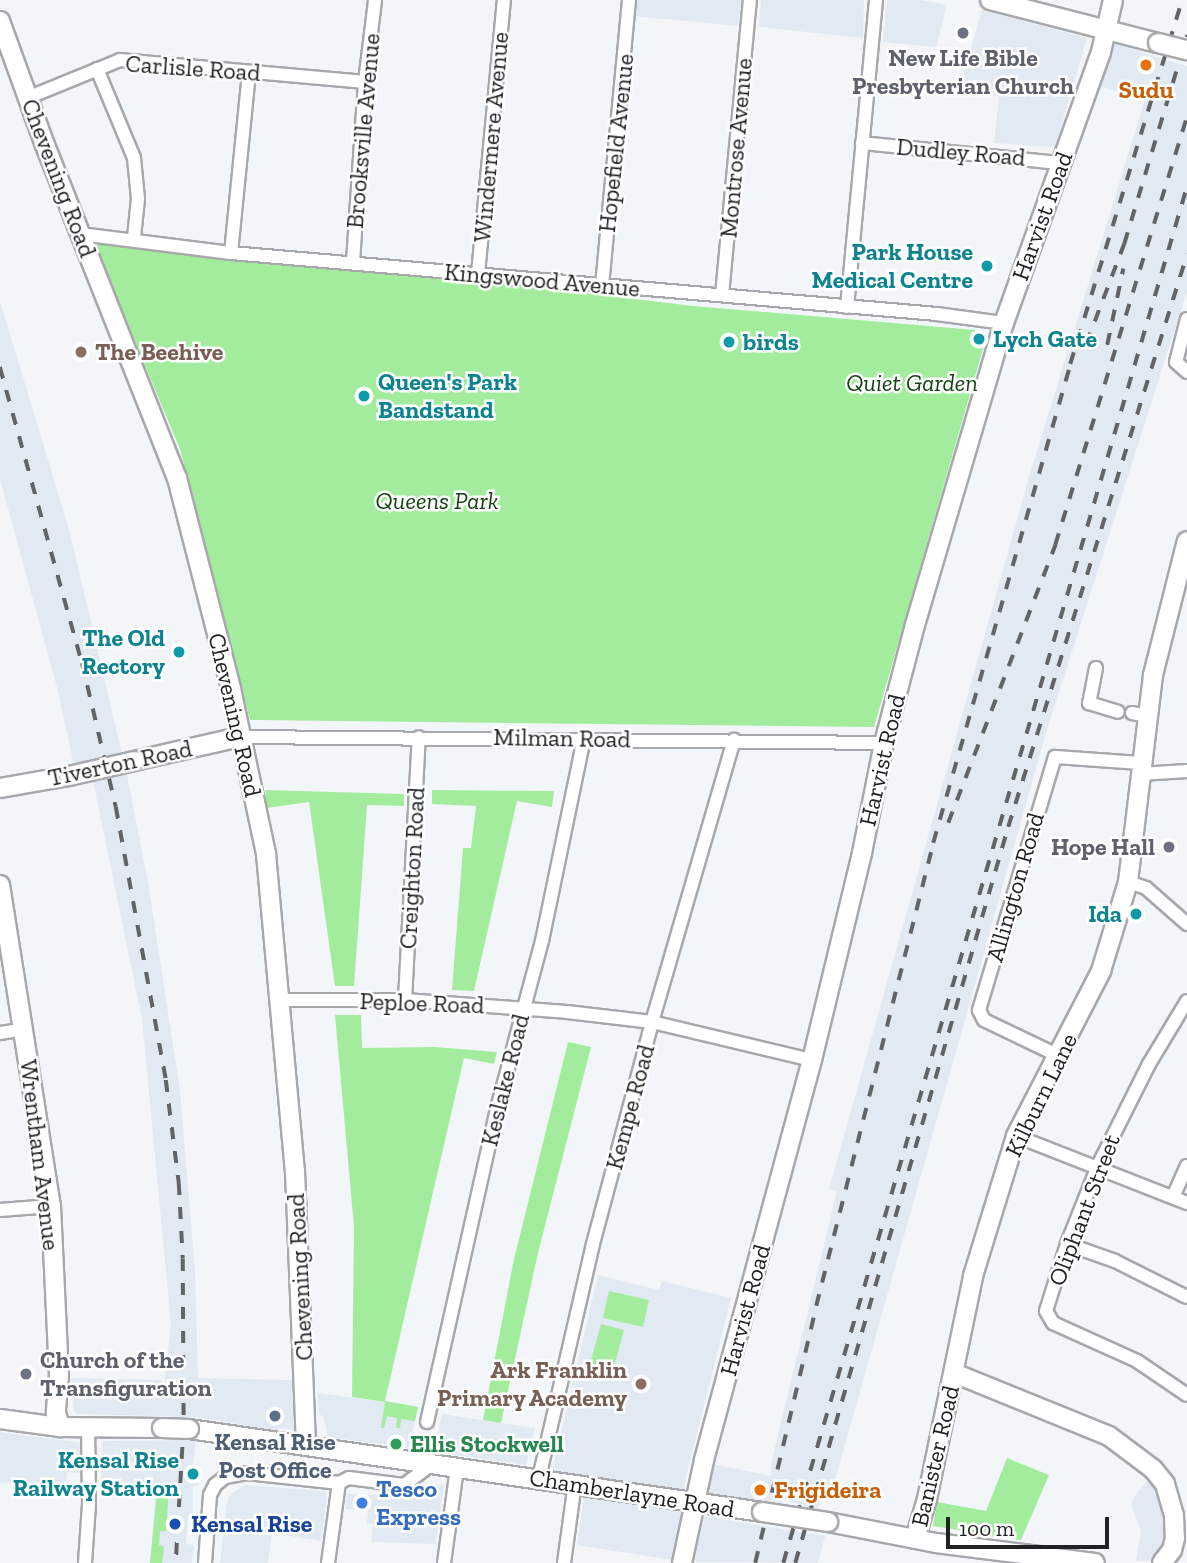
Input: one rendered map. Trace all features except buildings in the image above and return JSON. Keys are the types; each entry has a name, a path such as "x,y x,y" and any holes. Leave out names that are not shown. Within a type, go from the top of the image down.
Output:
{"main road":[{"path":"989,0 1187,50"},
{"name":"Harvist Road","path":"682,1563 695,1502 811,1060 862,853 884,743 919,612 1004,323 1107,29 1113,0"},
{"name":"Chevening Road","path":"0,21 80,234 177,478 231,689 266,854 295,1171 306,1444"},
{"name":"Kilburn Lane","path":"954,1373 976,1265 1016,1136 1101,971 1128,882 1140,768 1132,714 1182,580 1187,541"},
{"name":"Tiverton Road","path":"0,788 69,776 240,737"},
{"name":"Wrentham Avenue","path":"0,885 51,1206 59,1375 56,1413 60,1427"},
{"path":"954,1373 1108,1436 1153,1469 1165,1484 1174,1515 1174,1544 1162,1563"},
{"name":"Banister Road","path":"915,1539 954,1373"},
{"name":"Chamberlayne Road","path":"0,1419 60,1427 197,1429 575,1483 828,1522 915,1539 1095,1563"}],"street":[{"name":"Brooksville Avenue","path":"352,262 365,82 375,0"},
{"name":"Windermere Avenue","path":"478,274 504,0"},
{"name":"Hopefield Avenue","path":"602,286 629,0"},
{"name":"Montrose Avenue","path":"722,295 750,0"},
{"path":"847,307 876,0"},
{"name":"Carlisle Road","path":"27,97 120,60 365,82"},
{"path":"97,69 134,158 138,199 134,239"},
{"path":"231,253 249,72"},
{"name":"Dudley Road","path":"862,143 1060,163"},
{"name":"Kingswood Avenue","path":"80,234 231,253 722,295 1004,323"},
{"path":"1187,318 1175,362 1187,372"},
{"path":"1096,668 1089,703 1132,714"},
{"name":"Milman Road","path":"240,737 884,743"},
{"name":"Creighton Road","path":"405,1000 419,737"},
{"name":"Keslake Road","path":"427,1422 523,1007 542,941 584,739"},
{"name":"Kempe Road","path":"539,1478 567,1346 652,1022 734,740"},
{"name":"Allington Road","path":"1059,1056 984,1020 979,1010 1055,757 1140,768"},
{"path":"1140,768 1187,771"},
{"path":"1128,882 1146,888 1187,924"},
{"name":"Peploe Road","path":"280,1000 405,1000 523,1007 652,1022 811,1060"},
{"name":"Oliphant Street","path":"1187,1002 1149,1064 1098,1166 1067,1244 1046,1311 1048,1319 1137,1361 1187,1395"},
{"path":"0,1033 24,1029"},
{"path":"1016,1136 1187,1203"},
{"path":"1173,1196 1187,1166"},
{"path":"0,1210 51,1206"},
{"path":"1067,1244 1115,1261 1187,1297"},
{"path":"85,1563 89,1504 88,1427"},
{"path":"328,1563 344,1481 353,1453"},
{"path":"205,1563 211,1495 225,1477 247,1473 404,1485 422,1472 425,1463"},
{"path":"444,1563 457,1468"},
{"path":"564,1563 575,1483"}],"shaded area":[{"path":"636,0 741,0 738,26 634,16"},
{"path":"761,0 864,0 863,38 759,27"},
{"path":"887,0 921,0 947,5 936,47 883,42"},
{"path":"982,10 1087,38 1055,147 994,143 999,97 960,86"},
{"path":"1115,44 1187,66 1187,291 1046,733 831,1494 823,1491 818,1509 783,1500 782,1503 765,1503 707,1493 712,1464 771,1476 772,1460 837,1191 829,1189 1029,477 1145,99 1101,87 1111,47"},
{"path":"0,301 70,533 127,775 148,882 180,1091 195,1271 198,1378 292,1380 294,1430 278,1428 277,1431 197,1417 77,1414 74,1411 71,1378 162,1380 163,1394 171,1324 142,1019 93,781 73,761 58,691 0,479"},
{"name":"Ark Franklin Primary Academy","path":"598,1275 659,1290 662,1281 731,1298 683,1489 552,1471"},
{"path":"318,1393 418,1407 409,1448 328,1437 324,1419 319,1413"},
{"path":"442,1414 535,1428 526,1465 434,1452"},
{"path":"0,1432 83,1443 83,1473 67,1472 65,1489 0,1482"},
{"path":"196,1440 193,1465 199,1468 198,1485 193,1486 193,1516 188,1516 186,1544 194,1545 192,1563 150,1563 156,1492 101,1489 102,1441"},
{"path":"1149,1480 1161,1496 1165,1538 1162,1551 1150,1561 1136,1561 1141,1532 1131,1504 1137,1492"},
{"path":"444,1484 436,1544 371,1542 373,1524 367,1523 368,1511 346,1509 347,1494 413,1496"},
{"path":"244,1485 325,1491 327,1494 321,1541 272,1533 268,1563 220,1563 227,1501 231,1494"},
{"path":"584,1496 683,1511 672,1560 577,1545"},
{"path":"702,1516 825,1536 818,1563 693,1562"}],"green space":[{"name":"Queens Park","path":"94,244 552,289 693,306 975,330 979,334 974,337 979,345 985,342 874,727 250,720 180,449"},
{"path":"265,790 404,794 404,806 367,805 354,986 335,986 309,802 267,808"},
{"path":"432,790 554,791 552,807 517,801 474,991 452,990 463,848 471,848 476,806 432,804"},
{"path":"335,1015 361,1015 362,1048 434,1047 497,1052 494,1064 464,1058 385,1401 418,1407 415,1421 401,1419 400,1428 396,1428 397,1418 387,1416 384,1428 381,1428 385,1402 352,1397 354,1227"},
{"path":"568,1042 591,1047 538,1253 501,1423 483,1420 514,1259"},
{"path":"609,1291 649,1300 643,1327 603,1318"},
{"path":"601,1324 624,1330 610,1381 587,1375"},
{"path":"1007,1458 1049,1475 1021,1540 933,1526 937,1502 986,1511"},
{"path":"169,1489 166,1531 160,1531 159,1545 164,1546 162,1563 150,1563 157,1492"}],"railway":[{"path":"755,1563 816,1306 933,843 1070,364 1182,0"},
{"path":"1086,344 1124,244 1187,35"},
{"path":"948,823 1055,545 1187,115"},
{"path":"783,1563 1187,186"},
{"path":"795,1563 1008,827 1187,254"},
{"path":"1107,345 1123,269"},
{"path":"0,367 82,662 116,807 166,1080 179,1183 183,1259 184,1423 176,1563"}],"place":[{"name":"New Life Bible Presbyterian Church","path":"963,33"},
{"name":"Sudu","path":"1146,65"},
{"name":"Park House Medical Centre","path":"987,266"},
{"name":"Lych Gate","path":"979,339"},
{"name":"birds","path":"729,342"},
{"name":"The Beehive","path":"81,352"},
{"name":"Queen's Park Bandstand","path":"364,396"},
{"name":"The Old Rectory","path":"179,652"},
{"name":"Hope Hall","path":"1169,847"},
{"name":"Ida","path":"1136,914"},
{"name":"Church of the Transfiguration","path":"26,1374"},
{"name":"Ark Franklin Primary Academy","path":"641,1384"},
{"name":"Kensal Rise Post Office","path":"275,1416"},
{"name":"Ellis Stockwell","path":"396,1444"},
{"name":"Kensal Rise Railway Station","path":"193,1474"},
{"name":"Frigideira","path":"760,1490"},
{"name":"Tesco Express","path":"362,1503"},
{"name":"Kensal Rise","path":"175,1524"}],"park label":[{"name":"Quiet Garden","path":"912,383"}]}
